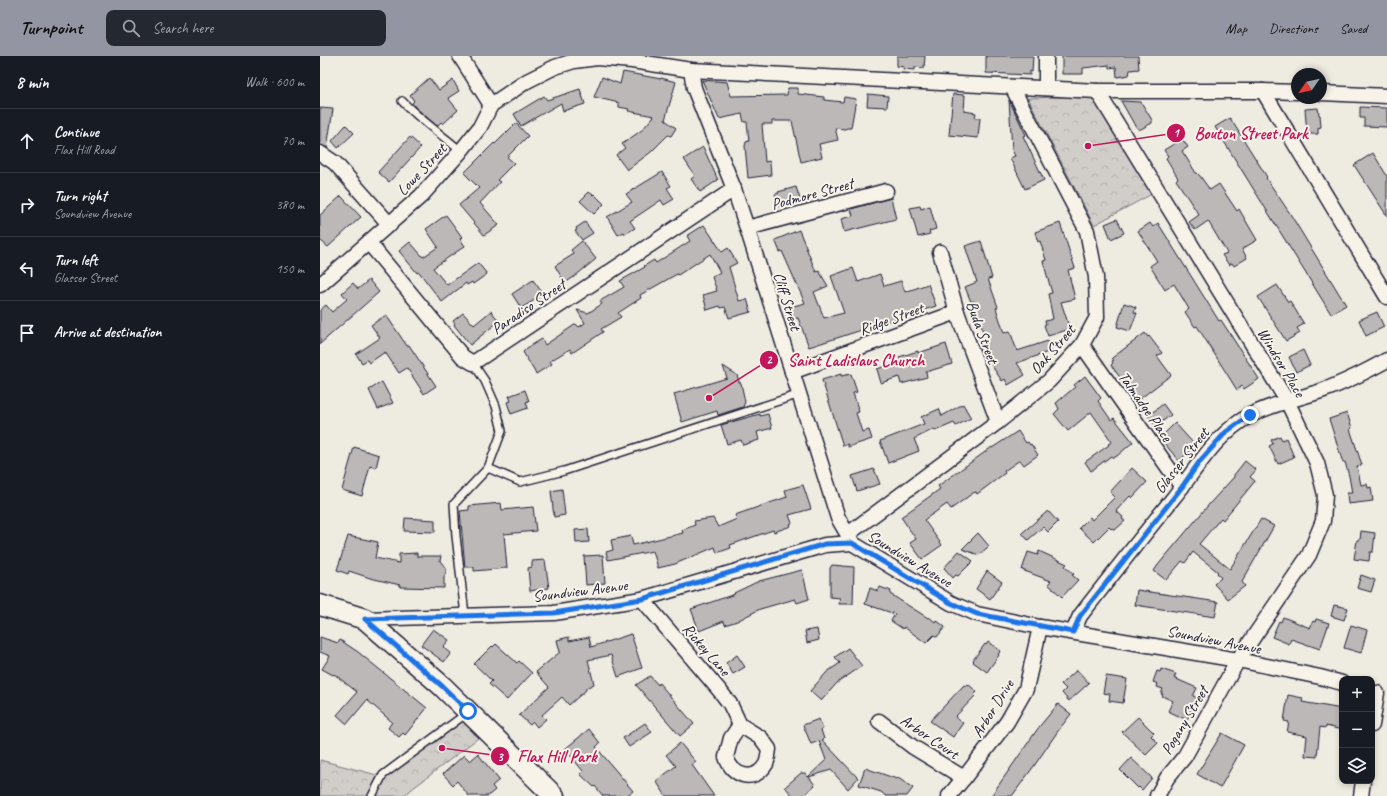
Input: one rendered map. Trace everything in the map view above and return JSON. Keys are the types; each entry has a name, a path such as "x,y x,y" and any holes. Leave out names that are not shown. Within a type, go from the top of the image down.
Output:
{"main road":[{"path":"320,605 365,619 442,686 554,796"}],"street":[{"path":"460,56 492,105 527,80 555,67 574,61 598,58 691,70 1012,87 1097,91 1291,92"},
{"path":"1046,56 1046,88"},
{"name":"Cliff Street","path":"691,70 694,88 734,189 747,228 838,518 850,538"},
{"name":"Oak Street","path":"850,538 1049,381 1082,345 1096,317 1096,276 1087,232 1012,87"},
{"name":"Windsor Place","path":"1097,91 1287,400 1317,463 1325,494 1323,521 1309,555 1238,660"},
{"path":"1263,91 1387,297"},
{"path":"1327,93 1387,96"},
{"name":"Lowe Street","path":"320,285 421,196 480,127 492,105"},
{"path":"320,153 335,163 390,224"},
{"name":"Paradiso Street","path":"473,363 734,189"},
{"name":"Podmore Street","path":"747,228 886,191"},
{"path":"369,243 463,357 473,363"},
{"name":"Buda Street","path":"940,252 957,312 998,422"},
{"name":"Ridge Street","path":"792,372 957,312"},
{"name":"Talmadge Place","path":"1082,345 1182,487"},
{"name":"Glasser Street","path":"1073,632 1080,616 1182,487 1200,461 1226,432 1250,415 1287,400 1324,390 1370,370 1387,360"},
{"name":"Soundview Avenue","path":"365,619 554,613 642,599 825,544 850,538 951,603 977,614 1238,660 1339,682"},
{"name":"Rickey Lane","path":"642,599 720,690 730,704 740,724"},
{"name":"Arbor Drive","path":"949,796 1007,722 1026,689 1040,626"},
{"name":"Pogany Street","path":"1157,796 1167,778 1185,756 1238,660"},
{"path":"1375,712 1379,694"},
{"name":"Arbor Court","path":"879,721 914,747 964,778"},
{"path":"1361,796 1363,784"}],"lane":[{"path":"402,101 424,122 440,133 461,151"},
{"path":"465,615 454,504 488,468 502,430 496,406 485,381 473,363"},
{"path":"488,468 520,482 564,471 800,394"},
{"path":"372,796 383,775 462,718 468,711"}],"green space":[{"path":"1093,96 1152,194 1094,225 1028,98"},
{"path":"463,718 482,735 403,796 320,796 320,760 377,775"}],"building":[{"path":"897,56 925,56 924,68 915,67 915,70 903,69 904,67 897,66"},
{"path":"986,56 1033,56 1032,72 1030,71 1030,75 986,73"},
{"path":"1062,56 1138,56 1139,69 1130,70 1129,75 1117,77 1116,67 1109,68 1109,65 1083,68 1083,74 1062,74"},
{"path":"623,72 676,82 665,120 676,128 671,136 668,135 651,152 627,170 616,155 625,148 622,144 642,130 654,116 628,111 629,109 619,107 619,103 594,97 602,77 620,84"},
{"path":"429,78 439,90 453,80 459,91 448,98 458,110 443,124 441,122 437,126 416,108 412,103 414,101 410,95"},
{"path":"702,80 727,82 731,96 787,95 788,88 798,88 798,94 824,97 824,100 843,102 844,97 856,99 851,128 835,128 838,140 819,144 822,157 801,162 792,121 772,121 772,124 762,124 765,162 769,161 770,163 771,175 748,178 745,146 746,142 749,141 747,122 744,122 742,114 719,119"},
{"path":"580,89 585,104 563,111 561,103 521,126 514,114 544,96 547,100"},
{"path":"868,94 888,96 887,107 867,106"},
{"path":"953,94 965,95 964,111 976,113 975,118 980,118 978,138 949,135"},
{"path":"1009,100 1026,135 1023,136 1044,180 1025,189 1010,158 1015,156 1012,150"},
{"path":"1121,101 1141,102 1152,120 1152,123 1139,130"},
{"path":"1360,107 1387,108 1387,127 1364,126 1364,118 1360,118"},
{"path":"320,108 333,109 327,148 320,145"},
{"path":"1318,108 1321,127 1318,128 1318,134 1307,134 1305,109"},
{"path":"1230,118 1346,305 1331,314 1215,127"},
{"path":"516,123 528,136 507,157 514,163 497,180 500,182 480,203 499,225 484,235 459,205 479,188 464,173"},
{"path":"346,125 354,133 338,148 332,141"},
{"path":"410,137 421,147 389,182 378,172"},
{"path":"1182,139 1188,147 1182,151 1196,173 1210,190 1219,184 1237,211 1239,209 1257,240 1242,249 1247,258 1234,266 1232,263 1229,265 1222,255 1227,253 1208,221 1195,230 1189,222 1199,215 1176,180 1178,178 1166,158 1168,156 1164,150"},
{"path":"703,147 718,180 700,192 691,179 695,176 684,159"},
{"path":"1373,153 1387,176 1387,216 1354,165"},
{"path":"662,172 671,186 667,188 674,199 664,205 661,200 630,221 635,228 625,234 624,232 618,235 607,217 632,202 626,194"},
{"path":"796,187 801,202 779,207 775,194"},
{"path":"589,192 593,195 594,194 604,204 594,214 580,201"},
{"path":"341,196 361,217 328,247 320,240 320,215"},
{"path":"891,198 896,219 844,232 841,219 853,216 851,209"},
{"path":"920,206 921,209 930,206 936,229 929,231 930,234 918,237 910,208"},
{"path":"446,215 462,237 460,239 465,246 433,268 447,285 478,263 487,274 473,284 472,282 467,285 466,283 442,302 419,272 417,273 399,251 410,242 423,257 438,247 426,229"},
{"path":"1117,219 1124,233 1111,239 1105,224"},
{"path":"585,222 593,233 582,240 575,231 577,230 576,228"},
{"path":"1060,223 1075,268 1068,270 1075,299 1061,302 1070,329 1048,336 1044,325 1046,324 1045,321 1053,319 1048,294 1052,293 1043,261 1046,260 1040,241 1038,242 1035,232"},
{"path":"1150,223 1153,227 1158,223 1219,321 1221,320 1259,379 1244,389 1242,386 1237,390 1197,326 1195,327 1185,312 1189,309 1174,284 1165,290 1150,266 1157,261 1138,231"},
{"path":"704,225 722,252 728,248 737,263 729,267 739,301 747,299 751,312 729,318 725,307 721,308 720,306 707,310 703,295 717,291 712,277 720,272 710,254 678,275 677,274 640,295 641,298 618,313 621,317 601,329 603,332 572,353 570,349 550,361 552,364 536,374 523,352 527,348 542,339 545,345 576,324 579,327 585,323 577,310 588,313 602,304 600,301 624,287 620,281 645,267 644,266 654,260 656,263 690,241 687,236"},
{"path":"799,230 816,272 819,271 828,286 814,292 824,318 844,313 831,276 853,268 858,282 880,274 884,286 901,281 905,292 928,284 936,306 809,347 798,318 793,319 790,307 805,303 782,251 780,252 775,240"},
{"path":"582,241 596,259 565,283 555,266 574,254 571,250"},
{"path":"981,241 992,278 988,279 998,307 996,308 1004,333 1010,331 1017,351 1048,341 1051,351 1017,363 1025,375 1008,385 1005,379 1002,381 988,360 990,359 974,301 971,302 965,287 977,282 965,246"},
{"path":"369,280 379,292 320,344 320,310 326,305 332,312 347,299 342,293 353,283 358,289"},
{"path":"533,280 541,291 537,294 540,297 521,308 512,294"},
{"path":"1277,285 1288,302 1290,301 1304,324 1297,328 1300,333 1286,341 1258,297"},
{"path":"1124,303 1136,307 1134,312 1137,313 1130,331 1117,327"},
{"path":"491,311 499,321 470,345 454,325 455,324 453,321 463,313 474,325"},
{"path":"1377,312 1384,327 1366,336 1359,320"},
{"path":"386,315 407,346 409,345 436,386 424,394 407,368 399,373 385,352 369,363 367,360 362,363 356,354 380,338 371,325"},
{"path":"1145,333 1162,353 1157,356 1171,375 1137,401 1111,365 1113,363 1112,361 1114,360 1112,358"},
{"path":"946,344 952,364 926,372 927,377 916,380 901,384 899,377 881,383 877,369 901,361 899,357 918,351 918,353"},
{"path":"1303,350 1310,365 1296,372 1289,357"},
{"path":"723,366 737,375 739,382 741,383 745,402 743,407 718,415 717,411 682,422 674,394 727,378"},
{"path":"841,374 841,376 851,374 857,392 853,393 859,412 856,413 862,432 869,430 872,439 848,447 848,444 843,446 822,380"},
{"path":"1085,376 1101,398 1098,401 1111,420 1114,418 1133,442 1117,456 1113,458 1111,456 1091,471 1085,462 1112,442 1091,412 1068,431 1054,414 1059,409 1056,403 1075,387 1074,385"},
{"path":"382,382 393,403 378,409 369,390"},
{"path":"525,390 529,401 526,402 528,408 511,414 507,402 511,401 509,396"},
{"path":"963,404 971,418 956,426 954,423 935,431 934,429 914,439 919,451 888,463 880,441 924,424 921,417 939,409 942,416"},
{"path":"1163,404 1171,415 1156,426 1148,416"},
{"path":"1347,413 1352,428 1350,429 1362,465 1357,466 1361,485 1367,484 1368,488 1371,487 1373,501 1348,504 1347,493 1352,493 1349,476 1345,462 1343,463 1329,419"},
{"path":"760,414 760,416 768,414 772,428 757,432 759,440 743,445 741,440 727,444 721,425"},
{"path":"1175,423 1194,444 1192,445 1194,447 1179,461 1160,438"},
{"path":"1018,431 1026,443 1028,442 1030,445 1031,444 1038,455 1024,465 1020,460 1004,471 1005,473 977,494 976,492 973,493 951,509 947,504 924,520 942,545 922,559 910,543 916,539 901,517 940,489 938,486 992,447"},
{"path":"1280,436 1282,440 1286,438 1294,457 1278,464 1269,446 1273,444 1271,440"},
{"path":"354,447 379,455 376,468 370,466 362,496 342,490"},
{"path":"1245,461 1256,470 1250,477 1255,481 1223,520 1221,518 1199,544 1230,569 1261,519 1274,526 1242,582 1245,586 1228,599 1214,584 1221,578 1217,573 1218,572 1193,552 1185,563 1182,561 1166,580 1154,571 1211,502 1234,477"},
{"path":"1132,468 1147,482 1132,498 1130,496 1116,511 1125,521 1115,530 1109,527 1094,542 1079,528 1090,517 1092,520 1115,497 1110,492"},
{"path":"874,469 880,484 857,491 852,476"},
{"path":"803,485 811,509 789,515 792,523 790,524 791,526 774,532 773,530 730,545 731,548 717,553 715,547 675,564 658,568 653,551 608,560 606,552 613,550 611,540 631,536 633,545 683,533 682,530 695,525 694,521 713,518 718,527 737,519 735,515 787,497 785,490"},
{"path":"562,489 565,515 554,517 551,491"},
{"path":"501,503 502,510 533,507 536,531 504,534 507,568 474,571 474,567 465,567 460,511 469,510 469,506"},
{"path":"1048,511 1058,522 1048,532 1043,527 1028,540 1022,533"},
{"path":"405,518 435,520 435,532 404,531"},
{"path":"588,529 589,542 576,543 575,530"},
{"path":"1361,531 1375,533 1373,552 1370,552 1369,561 1354,559 1357,540 1360,540"},
{"path":"978,533 989,546 979,555 962,549"},
{"path":"348,536 378,542 375,558 399,563 399,554 417,553 417,556 441,556 440,561 446,568 444,588 400,587 400,585 349,571 348,574 337,570"},
{"path":"959,551 973,561 958,576 956,575 953,578 944,568"},
{"path":"1039,551 1067,564 1065,566 1078,580 1062,597 1048,584 1051,581 1022,570 1028,552 1038,555"},
{"path":"603,555 605,583 586,585 584,556"},
{"path":"545,560 549,588 530,591 528,568 532,567 532,561"},
{"path":"832,565 854,567 853,604 839,604 840,598 830,597 830,568"},
{"path":"802,570 809,599 797,603 795,599 760,609 737,621 725,625 724,621 699,631 691,609 735,594 734,593 759,581"},
{"path":"987,571 1002,582 990,599 976,589"},
{"path":"1361,575 1375,580 1371,592 1357,588"},
{"path":"880,587 891,591 890,594 935,622 936,620 945,627 937,637 934,635 926,643 904,627 903,629 891,621 895,614 865,604 870,588 878,591"},
{"path":"1137,590 1218,602 1215,617 1135,605"},
{"path":"1334,605 1348,608 1344,620 1331,616"},
{"path":"1283,617 1310,628 1313,621 1315,622 1316,619 1329,623 1320,649 1291,639 1289,644 1272,637 1279,621 1281,622"},
{"path":"1351,625 1367,630 1361,653 1344,648"},
{"path":"433,629 449,640 443,647 451,653 444,662 421,645"},
{"path":"817,629 819,640 807,643 805,631"},
{"path":"631,634 642,668 618,677 611,655 588,660 594,684 586,688 586,690 569,705 562,697 542,715 546,719 537,727 533,722 530,725 519,715 549,687 536,672 560,652 557,640 569,637 569,641 589,637 591,647"},
{"path":"320,637 338,643 340,640 358,652 427,708 405,735 403,733 399,737 388,728 392,722 367,700 347,724 337,715 357,692 334,674 333,675 322,669 330,656 320,652"},
{"path":"988,642 1001,651 987,672 973,662 973,660"},
{"path":"496,644 517,663 519,661 532,673 507,700 489,684 492,681 474,664 492,646 493,647"},
{"path":"848,648 862,666 837,683 821,701 810,691 827,672 840,663 835,657"},
{"path":"737,655 745,667 733,674 726,663"},
{"path":"1161,669 1176,674 1174,678 1197,688 1193,696 1197,698 1187,720 1168,711 1173,701 1162,696 1163,694 1161,694 1163,689 1157,687 1158,684 1153,682 1157,671 1160,672"},
{"path":"1077,670 1089,683 1069,701 1062,693 1066,689 1061,684"},
{"path":"650,676 658,685 659,683 694,724 680,736 636,685"},
{"path":"1106,676 1127,679 1123,703 1109,701 1110,694 1103,693"},
{"path":"968,684 977,692 955,717 963,723 953,737 930,721 964,685 966,686"},
{"path":"1288,695 1303,698 1302,702 1339,708 1339,729 1326,726 1326,728 1320,727 1317,757 1305,756 1307,736 1287,732 1289,722 1284,721"},
{"path":"1058,704 1071,714 1034,766 1012,796 991,796 1039,727"},
{"path":"1138,717 1154,733 1151,736 1158,743 1146,755 1122,732"},
{"path":"819,719 823,729 821,730 824,739 822,740 858,778 848,789 831,770 809,777 815,785 803,796 793,796 785,787 801,773 805,773 808,777 826,760 819,741 811,744 803,725"},
{"path":"645,723 652,732 629,747 623,738"},
{"path":"589,729 600,743 596,747 633,791 626,796 603,796 595,786 594,787 580,774 583,771 565,749"},
{"path":"1222,733 1244,745 1220,788 1197,774"},
{"path":"680,743 696,762 692,765 714,796 666,796 656,781 676,766 666,755"},
{"path":"478,754 499,780 492,786 495,790 488,796 469,796 457,781 453,785 443,774 464,755 470,761"},
{"path":"1131,758 1152,778 1142,790 1139,787 1138,788 1120,770"},
{"path":"865,768 897,779 898,778 913,788 907,796 886,796 881,792 859,785"}],"place":[{"name":"Bouton Street Park","path":"1088,146"},
{"name":"Saint Ladislaus Church","path":"709,398"},
{"name":"Flax Hill Park","path":"442,748"}],"route":[{"path":"468,711 442,686 365,619 554,613 580,610 642,599 744,570 825,544 852,543 951,603 977,614 1073,632 1080,616 1182,487 1200,461 1226,432 1250,415"}]}
